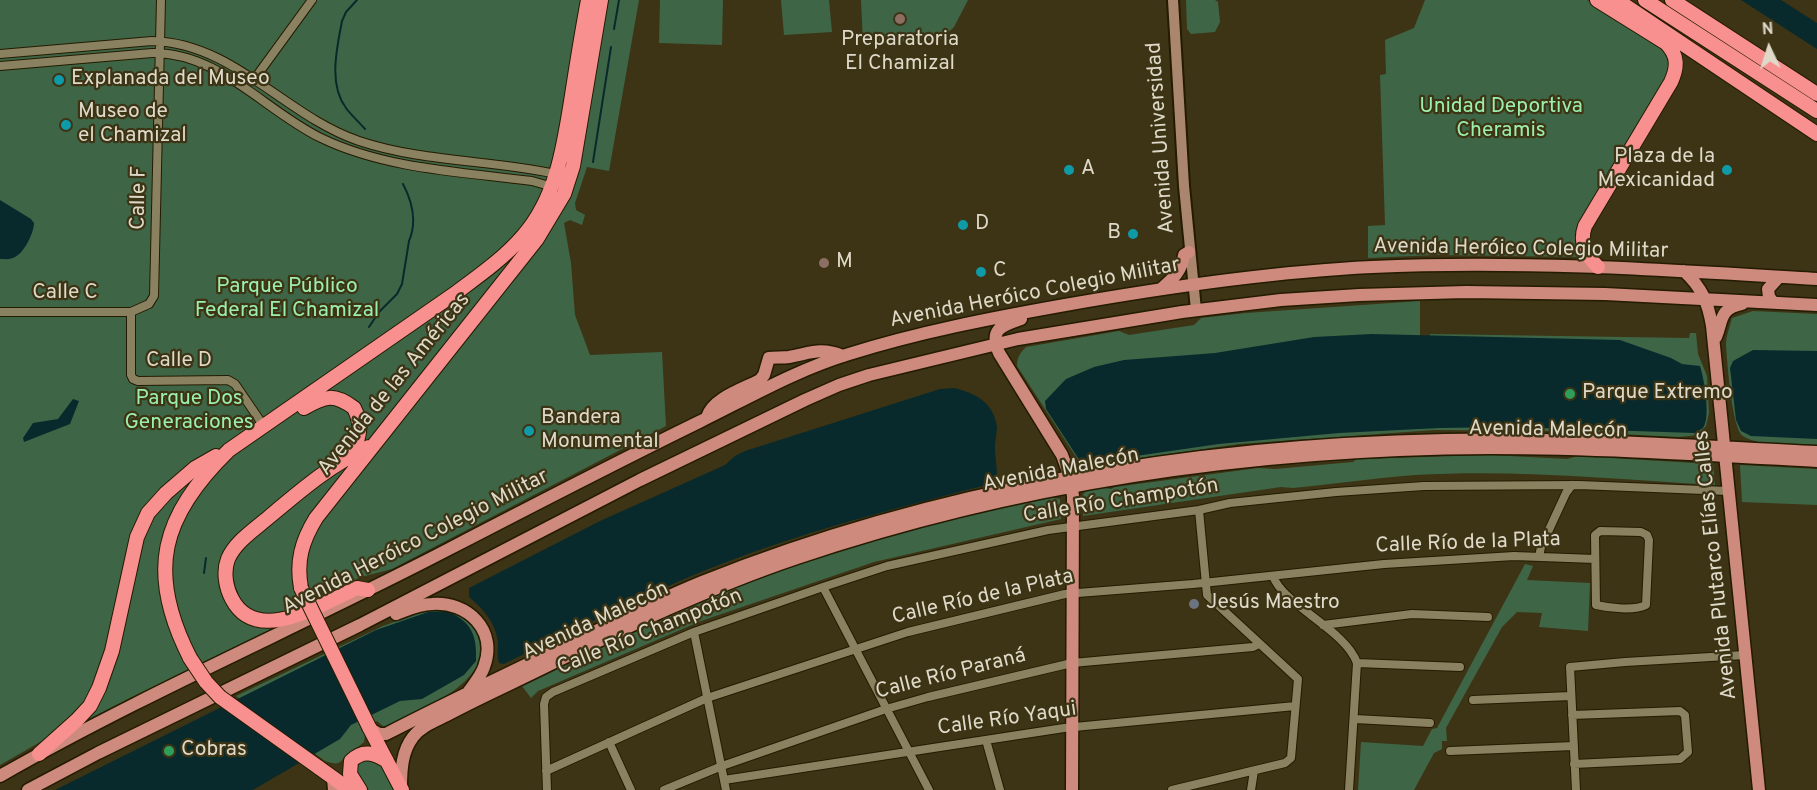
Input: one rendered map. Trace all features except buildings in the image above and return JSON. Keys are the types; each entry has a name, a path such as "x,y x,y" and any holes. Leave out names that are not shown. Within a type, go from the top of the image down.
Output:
{"highway":[{"name":"Avenida de las Américas","path":"350,790 334,784 318,767 220,697 206,682 190,658 175,627 166,594 165,576 173,526 188,496 229,450 494,265 525,235 538,216 555,180 565,142 588,0"},
{"name":"Avenida de las Américas","path":"402,789 302,588 299,564 303,541 316,518 371,446 500,287 537,239 557,207 573,166 601,0"},
{"path":"1597,0 1666,43 1674,52 1676,62 1675,74 1671,82 1585,226 1583,246 1598,267"},
{"path":"1617,0 1680,40 1817,134"},
{"path":"1645,0 1817,111"},
{"path":"1672,0 1817,94"},
{"path":"289,410 304,408 317,400 327,398 345,401 354,408 361,426 352,454 333,496"},
{"path":"368,590 357,588 292,617 267,622 243,613 232,601 226,586 225,572 228,560 245,537 317,477 352,454 371,446"},
{"path":"39,754 90,706 99,688 112,651 137,537 148,513 166,493 195,468 210,458 229,450"},
{"path":"334,784 358,755 369,753 387,761"},
{"path":"351,761 350,774 360,790"}],"main road":[{"name":"Avenida Universidad","path":"1173,0 1189,252 1196,310"},
{"path":"1161,289 1178,273 1184,255 1189,252"},
{"name":"Avenida Heróico Colegio Militar","path":"0,776 39,754 368,590 603,469 803,371 843,356 936,330 1034,310 1192,284 1255,276 1367,267 1470,265 1598,267 1817,279"},
{"path":"1684,271 1699,286 1707,300"},
{"path":"1773,302 1769,297 1768,289 1779,277"},
{"name":"Avenida Heróico Colegio Militar","path":"28,790 98,753 360,625 640,480 831,388 869,375 996,343 1196,310 1281,300 1403,293 1548,293 1817,305"},
{"name":"Avenida Plutarco Elías Calles","path":"1707,300 1714,344 1759,790"},
{"path":"1714,344 1724,312 1737,305 1754,302"},
{"path":"1034,310 1022,319 1001,327 995,335 996,343 1062,455 1071,482 1073,526 1072,790"},
{"path":"706,419 710,410 717,404 760,380 764,375 769,358 821,350 828,350 843,356"},
{"path":"1722,420 1735,441 1747,448"},
{"name":"Avenida Malecón","path":"371,728 379,734 386,734 674,594 752,563 912,512 1071,482 1216,465 1423,450 1513,448 1724,452 1817,461"},
{"name":"Avenida Malecón","path":"1724,452 1747,448 1817,452"},
{"name":"Avenida Malecón","path":"402,789 401,774 405,752 408,744 420,730 470,703 674,605 764,570 868,536 1071,482"},
{"path":"360,625 429,604 448,604 468,611 479,623 487,648 484,668 468,693"}],"street":[{"name":"Calle F","path":"131,312 148,304 156,289 161,0"},
{"path":"247,88 312,0"},
{"path":"0,54 161,41 188,45 255,79 323,126 358,141 394,150 555,180"},
{"path":"0,66 160,52 177,54 211,67 247,88 294,122 321,138 357,152 403,163 531,181 555,180"},
{"name":"Calle C","path":"0,312 131,312"},
{"name":"Calle D","path":"131,312 131,375 133,379 138,381 228,380 235,384 263,425"},
{"path":"1539,556 1566,493 1572,485"},
{"name":"Calle Río Champotón","path":"546,771 544,704 546,697 553,692 694,632 887,566 1047,530 1199,510 1254,500 1424,486 1572,485 1728,491"},
{"path":"1172,790 1254,771 1289,761 1291,758 1298,679 1207,595 1199,510"},
{"path":"1641,532 1647,534 1649,540 1646,605 1622,607 1596,605 1595,559 1596,533 1641,532"},
{"name":"Calle Río de la Plata","path":"546,771 707,698 908,633 1073,593 1206,583 1384,564 1514,556 1595,559"},
{"path":"1273,576 1286,593 1351,650 1358,663 1349,790"},
{"path":"823,587 929,790"},
{"path":"1323,625 1412,614 1488,617"},
{"path":"694,632 726,790"},
{"name":"Calle Río Paraná","path":"664,790 722,766 886,709 928,697 1072,663 1252,647 1259,644"},
{"path":"1576,790 1570,667 1745,655"},
{"path":"1358,663 1460,667"},
{"path":"1473,700 1571,696"},
{"name":"Calle Río Yaqui","path":"724,780 1072,727 1295,706"},
{"path":"1572,715 1680,711 1685,715 1688,752 1680,759 1574,764"},
{"path":"1355,719 1430,723"},
{"path":"986,740 1000,790"},
{"path":"609,742 631,790"},
{"path":"1450,752 1574,746"},
{"path":"546,771 547,790"},
{"path":"1251,790 1254,771"}],"green space":[{"name":"Parque Público Federal El Chamizal","path":"0,0 639,0 609,171 587,167 575,203 576,210 585,215 582,225 570,220 564,223 571,263 575,315 590,355 662,352 666,426 392,569 361,577 282,614 275,627 83,724 56,733 0,765"},
{"path":"660,0 723,0 722,45 659,43"},
{"path":"781,0 829,0 832,32 784,35"},
{"path":"861,0 968,0 954,27 941,39 863,44"},
{"path":"1186,0 1215,0 1218,2 1220,22 1215,32 1191,34 1187,29"},
{"name":"Unidad Deportiva Cheramis","path":"1425,0 1587,0 1664,48 1669,54 1669,73 1578,225 1576,238 1582,257 1435,255 1368,258 1368,226 1385,225 1380,75 1386,74 1385,40 1414,28"},
{"path":"1420,301 1420,341 1430,341 1430,334 1689,338 1690,333 1696,333 1698,354 1707,376 1709,413 1706,426 1698,435 1679,437 1560,431 1434,430 1239,444 1082,466 1017,366 1019,355 1026,347 1119,331 1129,335 1194,325 1201,318 1246,313"},
{"path":"1753,311 1817,314 1817,445 1759,442 1750,440 1739,431 1731,394 1726,342 1732,318"},
{"path":"1490,455 1713,462 1715,485 1528,474 1453,473 1293,488 1281,487 1083,516 1083,495 1098,487 1111,489 1258,468 1275,469 1353,462 1357,459"},
{"path":"1740,465 1817,469 1817,505 1742,502"},
{"path":"1050,497 1060,499 1061,519 874,562 701,621 538,691 531,698 522,686 665,618 789,568 900,533"},
{"path":"1525,564 1533,566 1527,580 1590,583 1588,631 1539,627 1542,613 1517,612 1502,627 1446,728 1447,741 1442,741 1442,749 1434,753 1414,790 1358,790 1361,742 1423,746 1432,729 1437,728"},
{"path":"428,610 455,613 472,624 481,648 478,664 468,678 437,701 387,726 377,721 363,728 364,742 338,763 325,761 236,696 383,626"},
{"path":"365,756 382,764 398,790 369,790 356,780 353,767"}],"water":[{"path":"1741,0 1781,0 1817,23 1817,49"},
{"path":"0,200 34,223 25,247 18,255 9,259 0,259"},
{"path":"1372,334 1620,340 1682,364 1700,366 1706,398 1705,423 1703,428 1695,433 1510,427 1339,433 1219,444 1088,463 1080,461 1046,409 1045,401 1066,379 1094,367 1124,360 1215,353 1314,337"},
{"path":"1753,350 1817,351 1817,439 1751,436 1741,431 1736,420 1730,368 1733,361"},
{"path":"954,388 983,400 992,411 997,427 995,447 997,476 991,484 870,516 750,553 652,594 504,664 499,663 495,629 484,612 469,597 469,588 600,521 725,465 745,451 940,389"},
{"path":"73,399 79,401 70,424 24,442 23,438 33,423 58,419"},
{"path":"447,611 462,620 474,637 476,661 464,675 422,699 400,701 351,725 340,739 253,790 55,790 376,630 428,612"}],"waterway":[{"path":"357,0 346,12 342,21 335,66 340,98 348,111 365,129"},
{"path":"614,29 619,0"},
{"path":"593,162 611,47"},
{"path":"369,327 379,312 397,294 402,284 413,226 411,204 403,184"},
{"path":"204,573 206,558"}],"place":[{"name":"Preparatoria El Chamizal","path":"900,19"},
{"name":"Explanada del Museo","path":"59,80"},
{"name":"Museo de el Chamizal","path":"66,125"},
{"name":"A","path":"1069,170"},
{"name":"Plaza de la Mexicanidad","path":"1727,170"},
{"name":"D","path":"963,225"},
{"name":"B","path":"1133,234"},
{"name":"M","path":"824,263"},
{"name":"C","path":"981,272"},
{"name":"Parque Extremo","path":"1570,394"},
{"name":"Bandera Monumental","path":"529,431"},
{"name":"Jesús Maestro","path":"1194,604"},
{"name":"Cobras","path":"169,751"}],"park label":[{"name":"Parque Dos Generaciones","path":"189,412"}]}
